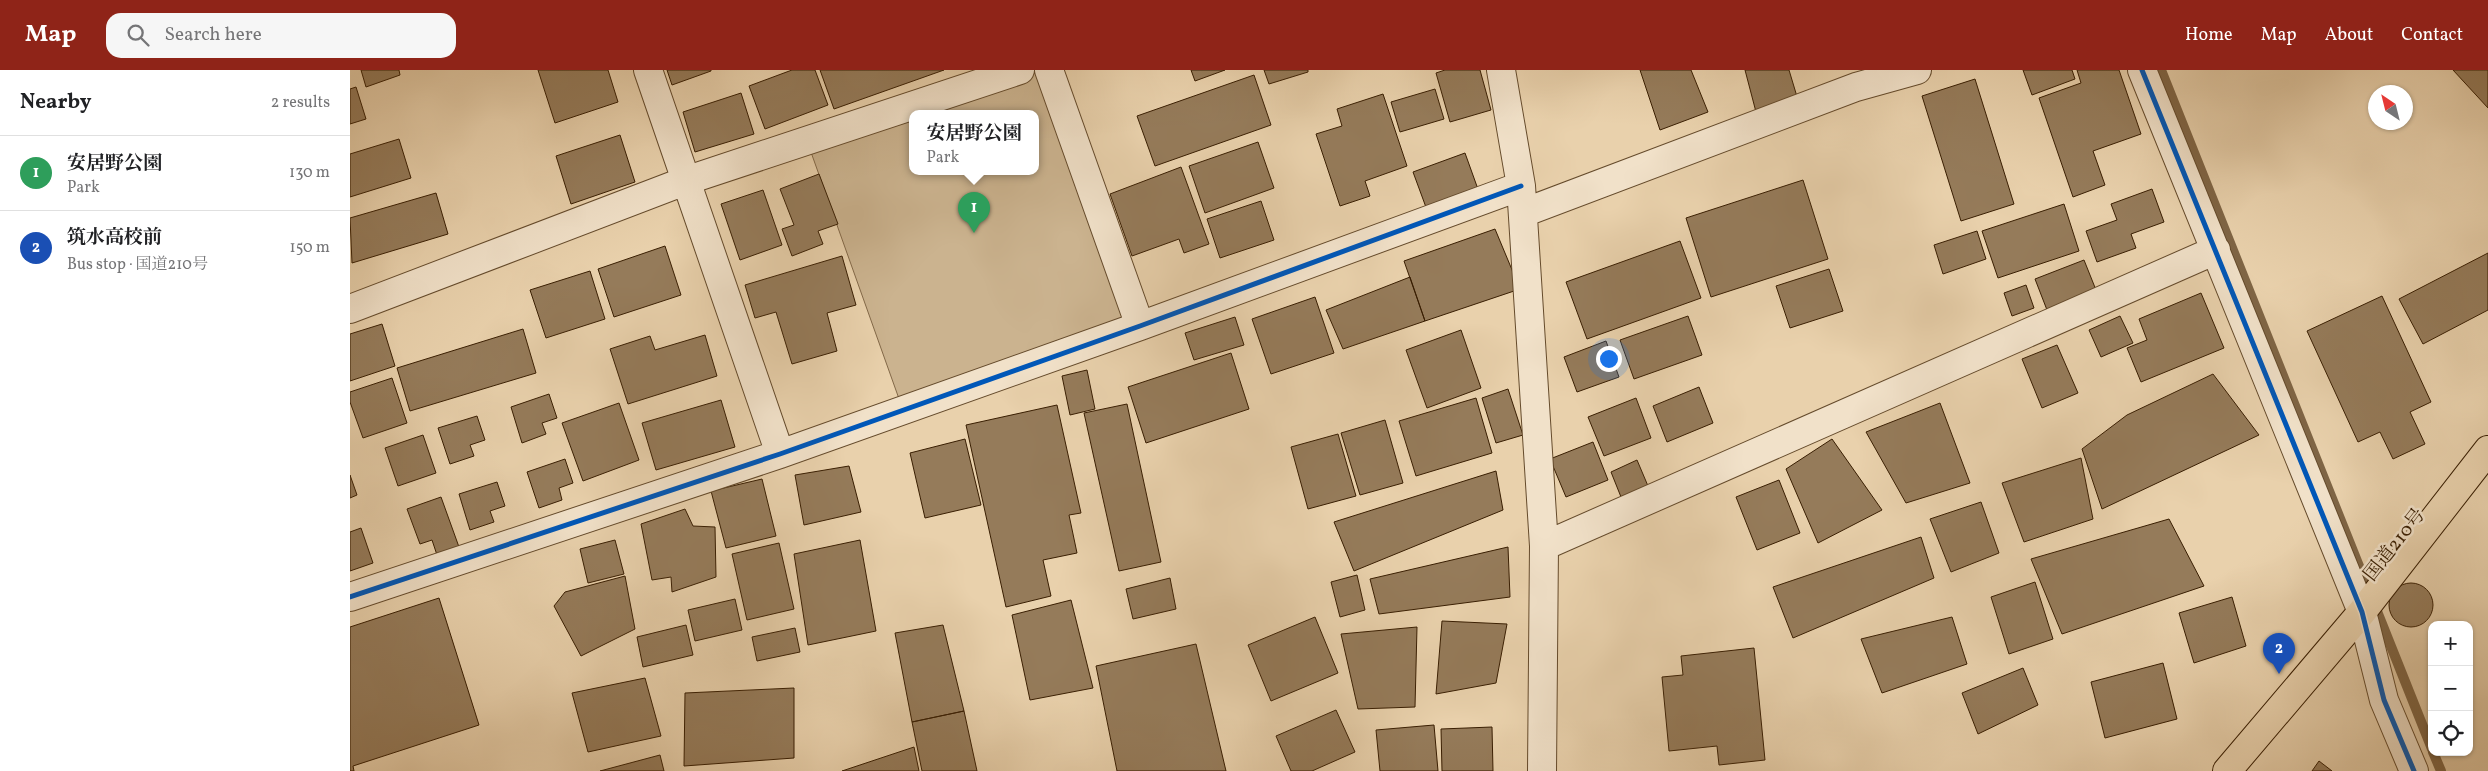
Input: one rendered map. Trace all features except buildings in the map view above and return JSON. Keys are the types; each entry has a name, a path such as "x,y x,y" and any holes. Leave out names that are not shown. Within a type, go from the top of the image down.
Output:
{"highway":[{"name":"国道210号","path":"2228,771 2362,612 2488,450"}],"street":[{"path":"648,70 780,454"},
{"path":"350,309 685,181 1020,70"},
{"path":"1050,70 1140,326"},
{"path":"1501,70 1521,186 1544,546 1542,771"},
{"path":"1523,213 1853,78 1917,70"},
{"path":"2142,70 2362,612 2384,700 2414,771"},
{"path":"350,596 780,454 1140,326 1521,186"},
{"path":"1544,546 2216,250"}],"shaded area":[{"path":"1020,70 1049,70 1140,326 903,410 807,141"}],"waterway":[{"path":"2161,70 2428,739"},
{"path":"2435,756 2441,771"}],"cycle path":[{"path":"2142,70 2362,612 2384,700 2414,771"},
{"path":"350,597 780,454 1140,326 1521,186"}],"place":[{"name":"安居野公園","path":"974,233"},
{"name":"筑水高校前","path":"2279,674"}]}
